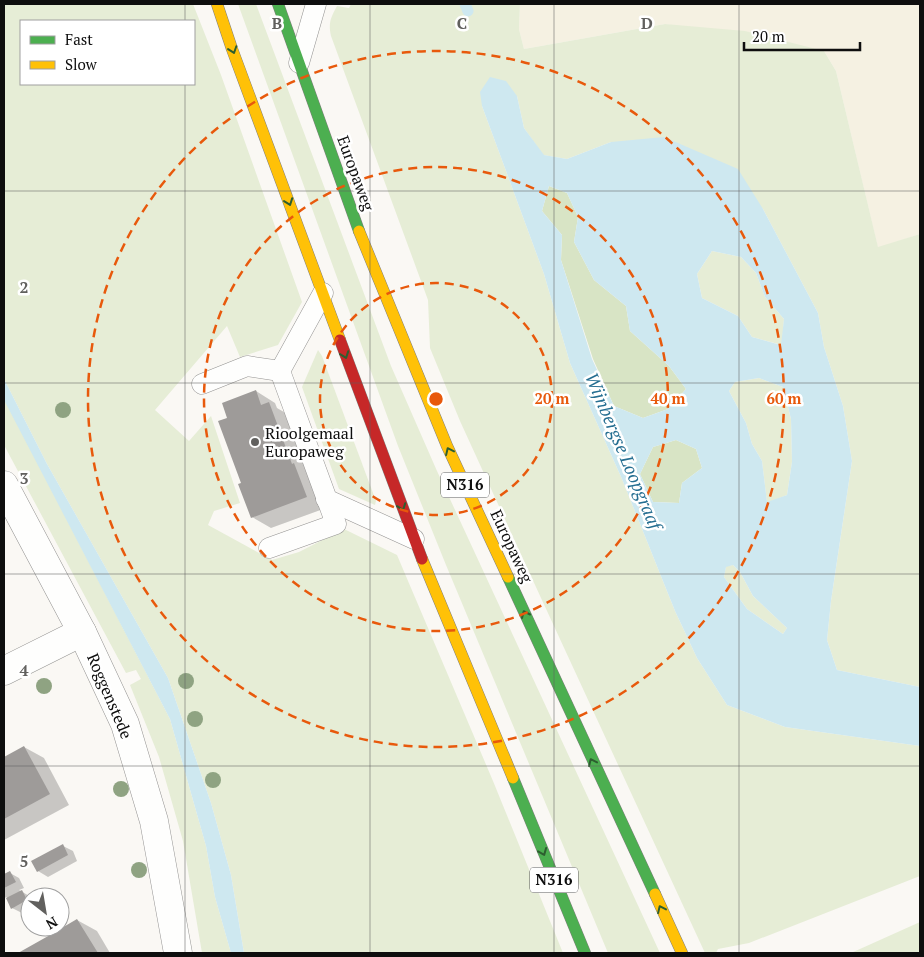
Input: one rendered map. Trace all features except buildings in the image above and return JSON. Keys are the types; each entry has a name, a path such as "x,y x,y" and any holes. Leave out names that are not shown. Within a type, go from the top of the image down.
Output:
{"main road":[{"name":"N316","path":"218,4 232,49 414,540 585,953"},
{"name":"Europaweg","path":"278,4 358,225 447,446 682,953"}],"street":[{"name":"Roggenstede","path":"4,485 82,632 125,724 154,821 178,953"},
{"path":"4,671 82,632"}],"lane":[{"path":"300,63 316,4"},
{"path":"269,548 336,524 280,371 323,293"},
{"path":"202,384 247,366 280,371"},
{"path":"326,499 414,540"}],"shaded area":[{"path":"520,4 920,4 920,234 878,248 836,71 824,51 665,24 524,49 519,29"}],"green space":[{"path":"4,4 193,4 221,75 302,302 278,345 240,357 227,326 155,410 189,441 211,416 240,503 214,511 208,525 272,560 299,552 344,529 397,555 493,781 563,953 244,953 231,875 211,803 168,678 47,464 4,379"},
{"path":"238,4 256,4 391,366 437,471 660,953 608,953 398,446"},
{"path":"351,4 520,4 519,29 524,49 665,24 745,31 824,51 836,71 878,247 920,234 920,687 837,670 827,640 852,461 843,406 824,347 818,313 763,209 611,142 567,159 543,155 524,128 517,96 482,106 544,274 570,363 622,479 675,611 697,658 727,705 785,727 920,746 920,876 749,943 718,949 716,953 705,953 460,421 430,348 428,300 331,36 331,20 337,6 349,8"},
{"path":"549,186 567,193 578,217 574,242 594,280 626,306 630,331 669,366 686,389 668,409 643,418 614,406 593,359 561,260 562,235 542,211"},
{"path":"712,251 741,257 756,273 765,297 784,319 782,345 752,337 738,316 702,298 697,274"},
{"path":"318,350 322,356 376,501 375,505 339,489 302,387"},
{"path":"759,378 783,387 791,419 792,462 787,495 767,503 762,461 752,444 746,423 729,391 735,382"},
{"path":"4,398 170,719 206,846 215,897 231,953 202,953 183,841 159,757 130,685 141,679 136,670 126,673 4,445"},
{"path":"676,440 696,449 702,468 682,483 679,503 653,502 640,474 653,447"},
{"path":"733,565 740,572 753,596 787,628 783,634 747,609 724,577 726,566"},
{"path":"920,922 920,953 851,953"}],"water":[{"path":"490,77 506,81 517,96 524,128 544,155 567,159 611,142 664,137 738,169 763,209 818,313 824,347 843,406 852,461 827,640 837,670 920,687 920,746 785,727 727,705 697,658 675,611 622,479 570,363 544,274 482,106 480,92","holes":["549,186 567,193 578,217 574,242 594,280 626,306 630,331 669,366 686,389 668,409 643,418 614,406 592,359 561,260 562,235 542,211","712,251 741,257 756,273 765,297 784,319 781,345 752,337 738,316 702,298 697,274","759,378 783,387 791,419 792,462 787,495 767,502 762,461 752,444 746,423 729,391 735,382","676,440 696,449 702,468 682,483 679,503 653,502 640,474 653,447","733,565 740,572 753,596 787,628 783,634 747,609 724,577 726,567"]},
{"path":"4,379 47,464 168,678 211,803 231,875 244,953 231,953 215,897 206,846 170,719 4,400"}],"waterway":[{"name":"Wijnbergse Loopgraaf","path":"465,4 468,11"}],"traffic: fast":[{"path":"278,4 359,231"},
{"path":"508,577 655,894"},
{"path":"513,778 585,953"}],"traffic: slow":[{"path":"217,4 340,340"},
{"path":"359,231 447,446 508,577"},
{"path":"422,559 513,778"},
{"path":"655,894 682,953"}],"traffic: jam":[{"path":"340,340 422,559"}],"place":[{"name":"Rioolgemaal Europaweg","path":"255,442"}]}
